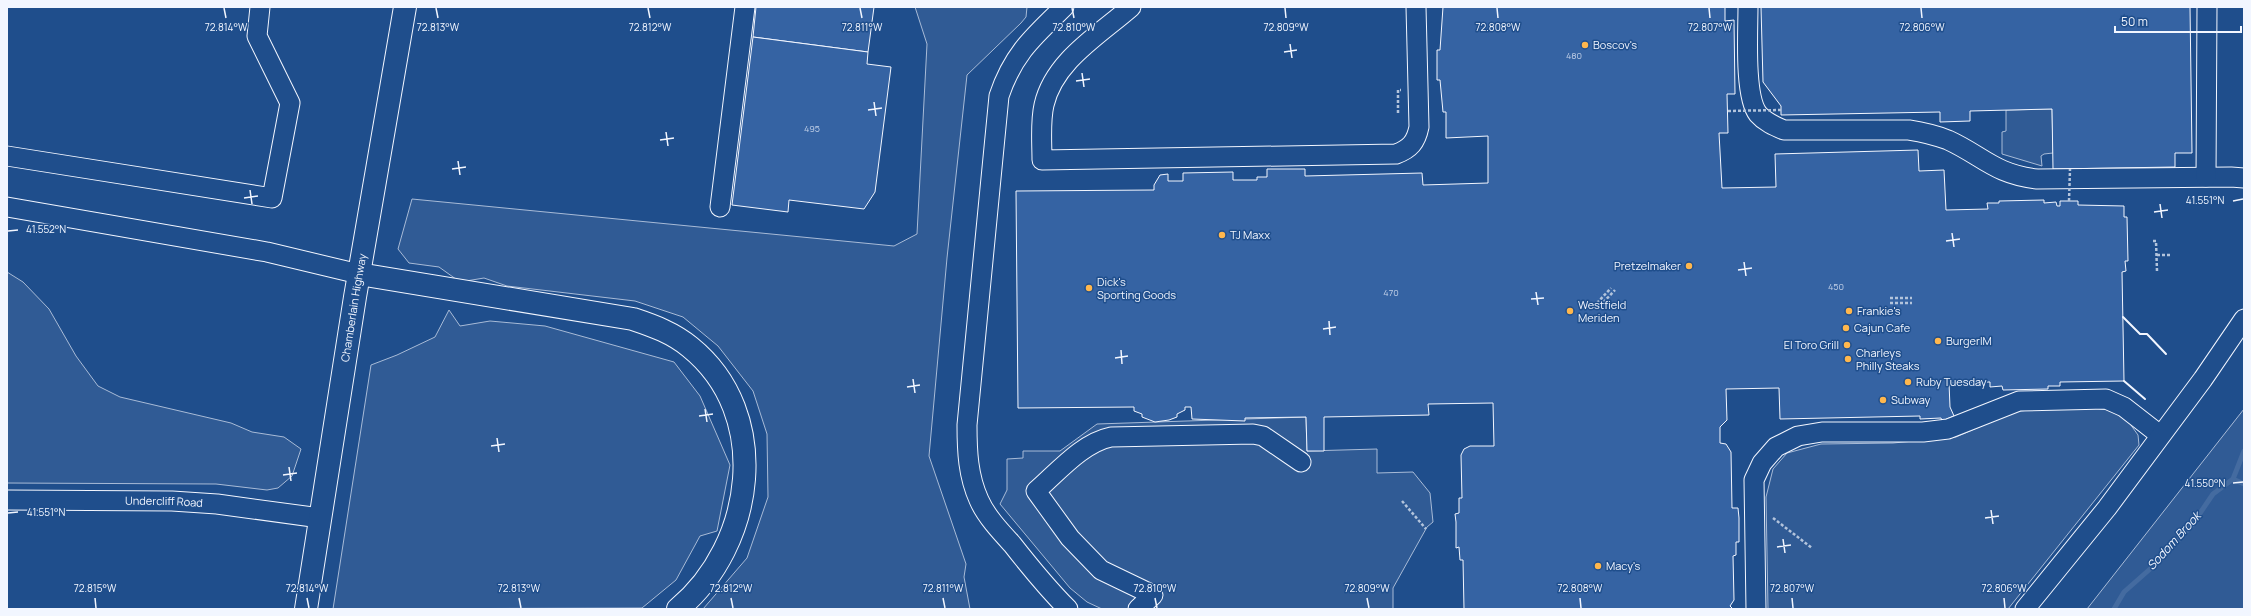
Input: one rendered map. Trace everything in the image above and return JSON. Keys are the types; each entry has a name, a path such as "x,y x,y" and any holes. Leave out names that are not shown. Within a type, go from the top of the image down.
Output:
{"main road":[{"name":"Chamberlain Highway","path":"306,609 359,274 405,7"},
{"path":"359,274 629,318 669,333 700,357 723,384 739,418 744,450 743,490 737,519 722,554 697,590 678,609"}],"street":[{"path":"7,156 272,198 290,103 257,36 260,7"},
{"path":"720,207 745,7"},
{"path":"1064,7 1032,38 1017,56 1006,74 999,96 967,425 966,452 971,478 979,501 989,516 1052,594 1068,609"},
{"path":"1131,7 1064,64 1050,84 1043,106 1042,160 1396,154 1412,145 1419,127 1416,7"},
{"path":"1748,7 1749,86 1752,102 1757,113 1769,124 1784,130 1909,130 1948,140 2000,170 2017,177 2037,179 2244,178"},
{"path":"2206,177 2207,7"},
{"path":"7,207 267,252 359,274"},
{"path":"2025,609 2107,508 2203,379 2244,319"},
{"path":"1756,609 1754,480 1757,471 1769,455 1791,438 1822,432 1938,431 1958,426 2019,401 2099,399 2112,401 2124,407 2160,435"},
{"path":"1138,609 1154,595 1100,570 1070,538 1036,491 1088,447 1099,440 1111,438 1253,434 1263,436 1301,462"},
{"name":"Undercliff Road","path":"7,500 172,501 217,504 320,518"}],"path":[{"path":"1728,111 1781,110"},
{"path":"2069,201 2070,169"},
{"path":"2154,241 2156,241 2157,271"},
{"path":"2156,255 2170,255"},
{"path":"1597,303 1611,288"},
{"path":"1600,306 1614,290"},
{"path":"1890,298 1912,298"},
{"path":"1890,303 1912,303"},
{"path":"1402,500 1426,529"},
{"path":"1772,517 1812,548"}],"shaded area":[{"path":"915,7 1027,7 1026,17 1021,23 967,75 947,258 929,456 966,564 964,577 970,609 703,609 747,558 768,497 767,434 753,391 718,346 683,317 635,301 507,286 484,278 460,282 439,267 409,263 398,249 412,199 894,246 917,234 927,44"},
{"path":"2052,109 2053,153 2044,154 2041,156 2042,166 2002,154 2002,132 2006,131 2006,110"},
{"path":"7,272 23,282 49,309 76,356 98,386 120,397 231,423 252,432 284,437 301,449 292,476 278,488 267,490 216,484 7,483"},
{"path":"449,310 460,326 490,321 545,326 674,362 700,396 730,465 717,531 700,536 676,580 642,608 333,609 371,365 397,355 435,337"},
{"path":"2094,408 2110,410 2128,421 2138,435 2139,445 2008,609 1768,609 1766,497 1773,469 1787,453 1821,444 1893,443 1956,437 2014,412 2036,409"},
{"path":"2244,409 2244,609 2087,609"},
{"path":"1306,417 1307,451 1377,449 1377,473 1413,472 1430,493 1433,522 1427,527 1393,588 1393,609 1102,609 1087,602 1070,588 1000,504 1007,490 1007,459 1023,458 1023,451 1060,451 1097,424"}],"building":[{"path":"756,7 874,7 868,52 753,37"},
{"name":"Westfield Meriden","path":"1443,7 1725,7 1725,21 1734,20 1735,94 1727,94 1728,133 1719,133 1722,188 1776,187 1775,154 1918,150 1919,171 1944,170 1946,210 1988,209 1987,203 1999,203 1999,201 2044,200 2044,203 2056,202 2057,206 2060,206 2060,201 2078,201 2078,205 2124,206 2124,217 2127,217 2128,261 2125,261 2126,271 2122,272 2124,381 2060,382 2060,386 2048,386 2048,389 2003,390 2002,386 1990,387 1990,382 1949,383 1950,407 1954,416 1942,421 1941,418 1920,419 1920,416 1780,419 1779,388 1726,389 1727,420 1720,427 1720,443 1726,444 1731,452 1732,508 1738,508 1739,518 1739,542 1736,542 1736,555 1733,556 1734,600 1730,606 1733,609 1464,609 1463,560 1460,560 1459,547 1456,548 1455,514 1459,513 1459,498 1462,498 1461,455 1464,449 1470,446 1494,446 1493,403 1428,404 1429,415 1324,417 1324,451 1307,451 1306,417 1245,418 1245,421 1192,419 1191,407 1185,407 1185,410 1177,414 1177,417 1155,422 1142,417 1142,414 1134,411 1134,407 1018,408 1016,191 1154,190 1154,185 1160,175 1168,174 1168,181 1183,181 1183,173 1233,172 1233,180 1257,180 1257,177 1267,177 1267,169 1305,169 1305,176 1422,173 1423,185 1488,183 1488,136 1446,138 1446,112 1443,112 1440,80 1437,80 1437,50 1440,50"},
{"path":"1761,7 2190,7 2192,153 2175,153 2175,167 2053,169 2052,109 1970,111 1970,121 1940,122 1940,112 1781,115 1781,106 1763,82"},
{"path":"753,37 868,52 867,64 891,67 875,192 864,209 789,200 788,212 732,205"}],"waterway":[{"name":"Sodom Brook","path":"2114,609 2124,592 2158,562 2192,525 2213,494 2233,479 2244,451"},
{"path":"2233,479 2244,484"}],"wall":[{"path":"2123,317 2140,334 2147,334 2166,354"},
{"path":"2124,381 2145,399"}],"place":[{"name":"Boscov's","path":"1585,45"},
{"name":"TJ Maxx","path":"1222,235"},
{"name":"Pretzelmaker","path":"1689,266"},
{"name":"Dick's Sporting Goods","path":"1089,288"},
{"name":"Westfield Meriden","path":"1570,311"},
{"name":"Frankie's","path":"1849,311"},
{"name":"Cajun Cafe","path":"1846,328"},
{"name":"BurgerIM","path":"1938,341"},
{"name":"El Toro Grill","path":"1847,345"},
{"name":"Charleys Philly Steaks","path":"1848,359"},
{"name":"Ruby Tuesday","path":"1908,382"},
{"name":"Subway","path":"1883,400"},
{"name":"Macy's","path":"1598,566"}]}
